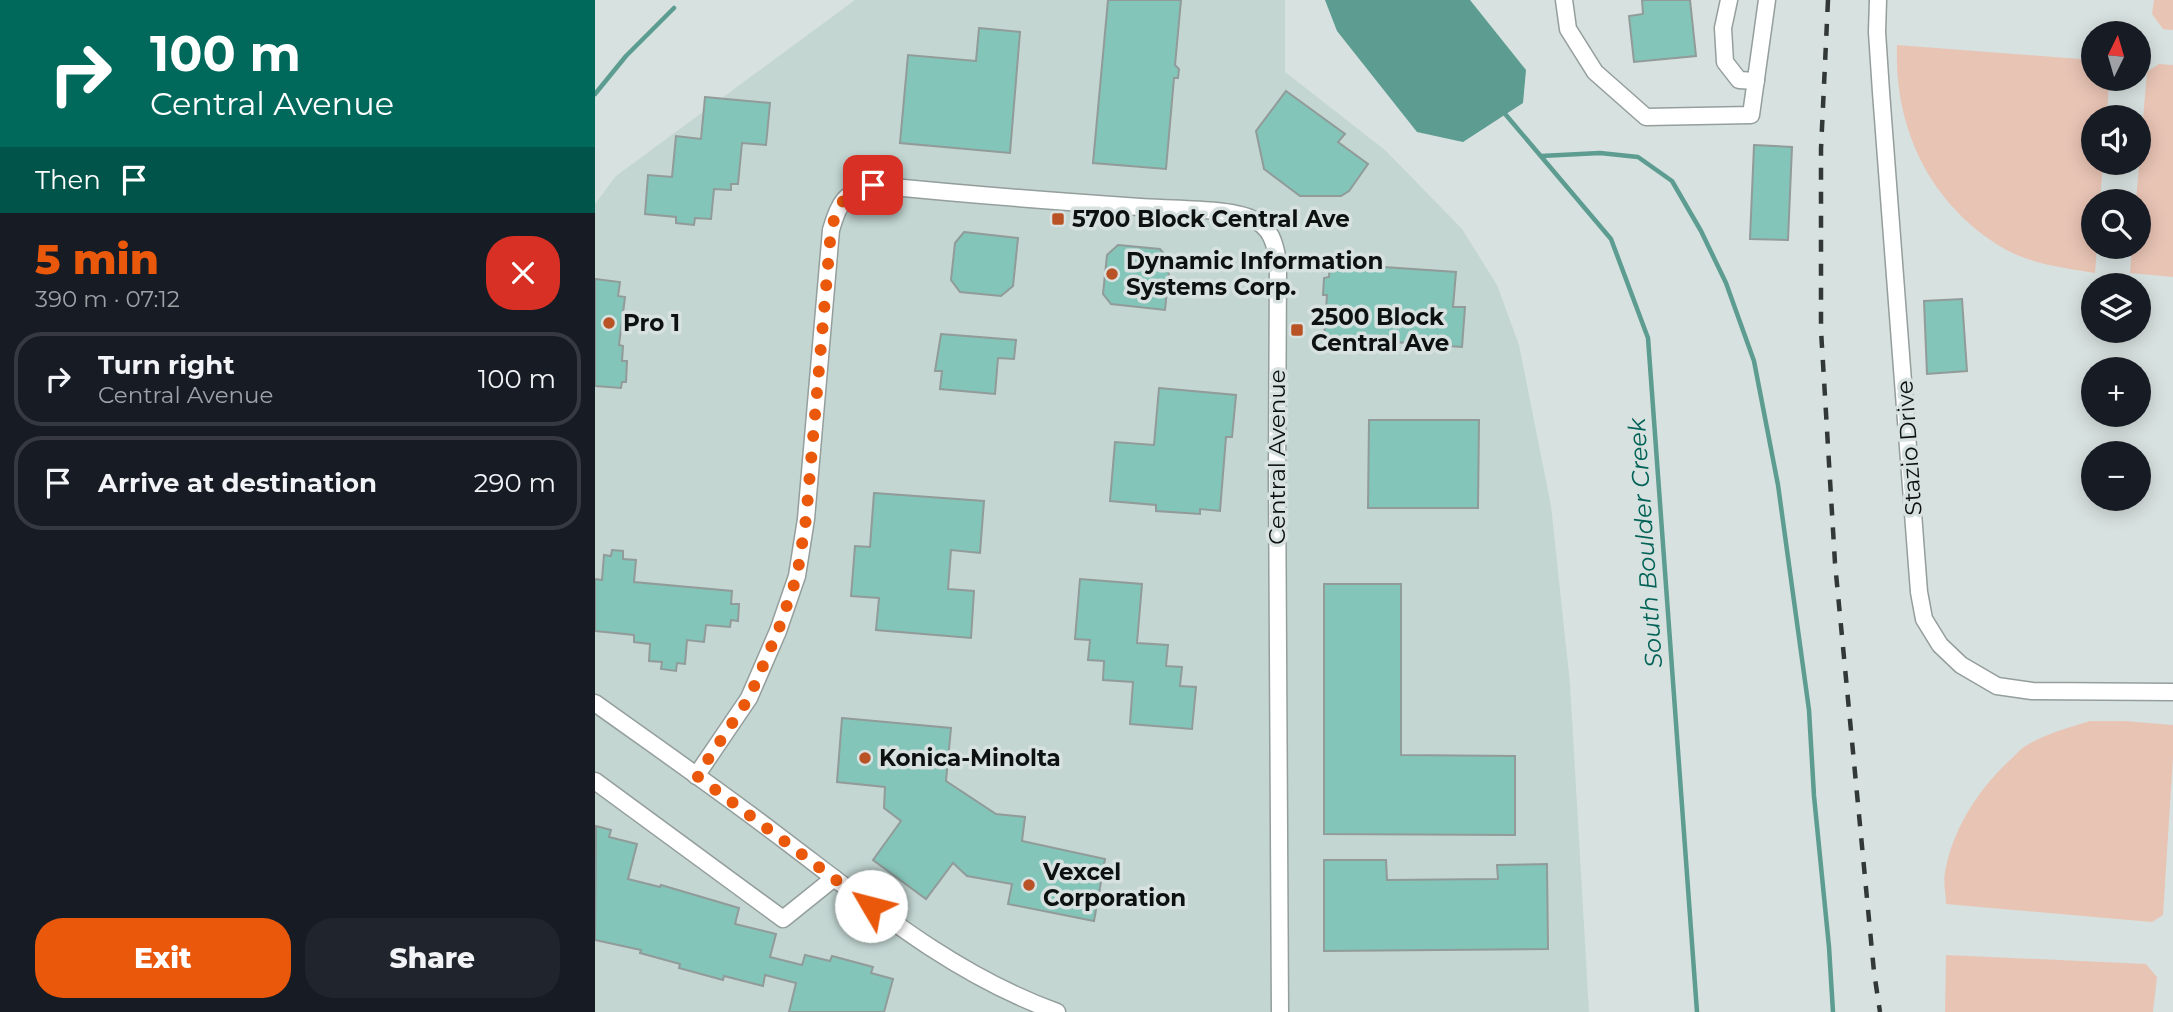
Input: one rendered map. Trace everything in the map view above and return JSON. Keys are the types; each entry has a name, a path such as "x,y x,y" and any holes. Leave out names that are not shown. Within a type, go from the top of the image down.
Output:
{"street":[{"path":"1564,0 1568,29 1595,72 1646,117 1751,115 1767,0"},
{"path":"1729,0 1723,28 1725,62 1738,80 1756,81"},
{"name":"Stazio Drive","path":"1878,0 1881,92 1919,592 1924,619 1940,645 1961,666 1997,686 2032,691 2173,692"},
{"name":"Central Avenue","path":"697,776 749,698 778,631 797,576 806,519 831,230 837,208 855,190 873,185 1218,212 1250,218 1267,229 1273,238 1278,262 1276,472 1280,1012"},
{"path":"595,703 909,934 967,971 1019,998 1057,1012"},
{"path":"595,781 783,919 834,878"}],"shaded area":[{"path":"855,0 1285,0 1285,72 1385,150 1462,229 1497,285 1519,345 1551,506 1570,684 1589,1012 595,1012 595,204 616,176"},
{"path":"1325,0 1470,0 1526,70 1523,103 1463,142 1417,132 1337,31"},
{"path":"2154,0 2173,0 2173,30 2163,29 2152,14"},
{"path":"1897,45 2081,59 2081,91 2108,91 2108,105 2081,105 2081,175 2102,175 2101,189 2081,189 2081,259 2096,259 2095,273 2024,258 2003,248 1977,230 1955,210 1921,162 1902,106"},
{"path":"2159,64 2173,65 2173,277 2130,273 2131,259 2151,259 2151,189 2137,189 2138,175 2151,175 2151,105 2144,105 2145,91 2151,91 2151,69"},
{"path":"2090,721 2173,725 2163,915 2152,922 1946,904 1944,876 1954,841 1968,812 1987,785 2032,742"},
{"path":"1946,955 2146,964 2157,977 2153,1012 1945,1012"}],"building":[{"path":"1108,0 1181,0 1175,65 1179,69 1178,78 1174,78 1166,169 1093,163"},
{"path":"1642,0 1690,0 1696,56 1634,62 1629,16 1643,14"},
{"path":"979,28 1020,32 1010,153 900,143 908,55 976,61"},
{"path":"1286,91 1345,134 1338,142 1368,164 1349,191 1341,196 1300,196 1264,169 1256,131"},
{"path":"705,97 770,103 766,145 742,143 738,184 731,184 731,190 714,189 711,219 695,218 694,225 676,223 676,217 645,214 648,175 672,177 676,136 701,139"},
{"path":"1754,145 1792,147 1788,240 1750,239"},
{"path":"964,232 1018,238 1013,286 1001,296 960,292 951,280 955,243"},
{"path":"1118,245 1160,249 1170,261 1165,310 1111,304 1103,294 1107,255"},
{"path":"1356,259 1370,260 1369,266 1456,272 1453,307 1465,307 1462,347 1324,337 1327,295 1323,295 1324,278 1329,277 1330,261 1355,263"},
{"path":"595,279 620,282 618,296 625,297 619,345 623,346 622,361 627,361 626,382 622,382 621,388 595,386"},
{"path":"1962,299 1967,371 1927,374 1924,301"},
{"path":"941,334 1016,340 1014,359 998,358 995,394 940,389 942,371 935,371"},
{"path":"1159,388 1236,395 1232,437 1226,437 1220,511 1200,509 1200,514 1156,511 1156,505 1110,501 1115,442 1154,445"},
{"path":"1369,420 1479,420 1478,508 1368,508"},
{"path":"874,493 984,501 980,553 951,550 948,589 974,591 971,638 876,630 879,598 851,596 855,546 870,547"},
{"path":"612,550 623,551 623,559 636,560 634,582 732,591 731,604 739,604 738,621 731,620 730,627 706,625 704,642 687,640 685,664 677,663 676,671 661,669 662,662 649,661 650,644 634,642 634,635 595,631 595,579 602,580 604,555 611,556"},
{"path":"1080,579 1142,584 1137,643 1168,645 1166,666 1182,667 1180,686 1196,687 1192,729 1130,724 1133,682 1103,680 1104,661 1088,660 1090,640 1075,639"},
{"path":"1324,584 1401,584 1401,755 1515,756 1515,835 1324,834"},
{"path":"842,718 951,728 946,781 996,814 1025,817 1022,841 1105,859 1094,921 1008,904 1012,884 967,876 953,863 926,899 873,860 901,821 884,808 885,787 837,782"},
{"path":"596,826 611,830 609,837 637,844 628,879 660,887 661,885 739,908 735,924 776,934 770,957 802,965 805,955 830,961 832,956 873,967 871,973 893,979 884,1012 789,1012 796,983 765,975 763,986 724,976 723,980 679,968 680,964 640,953 641,950 595,940"},
{"path":"1324,860 1386,860 1387,880 1498,879 1497,865 1547,864 1548,949 1324,951"}],"waterway":[{"path":"595,94 626,56 674,8"},
{"name":"South Boulder Creek","path":"1506,115 1611,239 1648,338 1697,1012"},
{"path":"1541,156 1600,153 1638,157 1672,181 1701,231 1726,283 1754,361 1778,485 1809,710 1833,1012"}],"railway":[{"path":"1828,0 1821,149 1821,330 1835,563 1880,1012"}],"place":[{"name":"5700 Block Central Ave","path":"1058,219"},
{"name":"Dynamic Information Systems Corp.","path":"1112,274"},
{"name":"Pro 1","path":"609,323"},
{"name":"2500 Block Central Ave","path":"1297,330"},
{"name":"Konica-Minolta","path":"865,758"},
{"name":"Vexcel Corporation","path":"1029,885"}],"route":[{"path":"871,906 697,776 749,698 778,631 797,576 806,519 831,230 837,208 855,190 873,185"}]}
